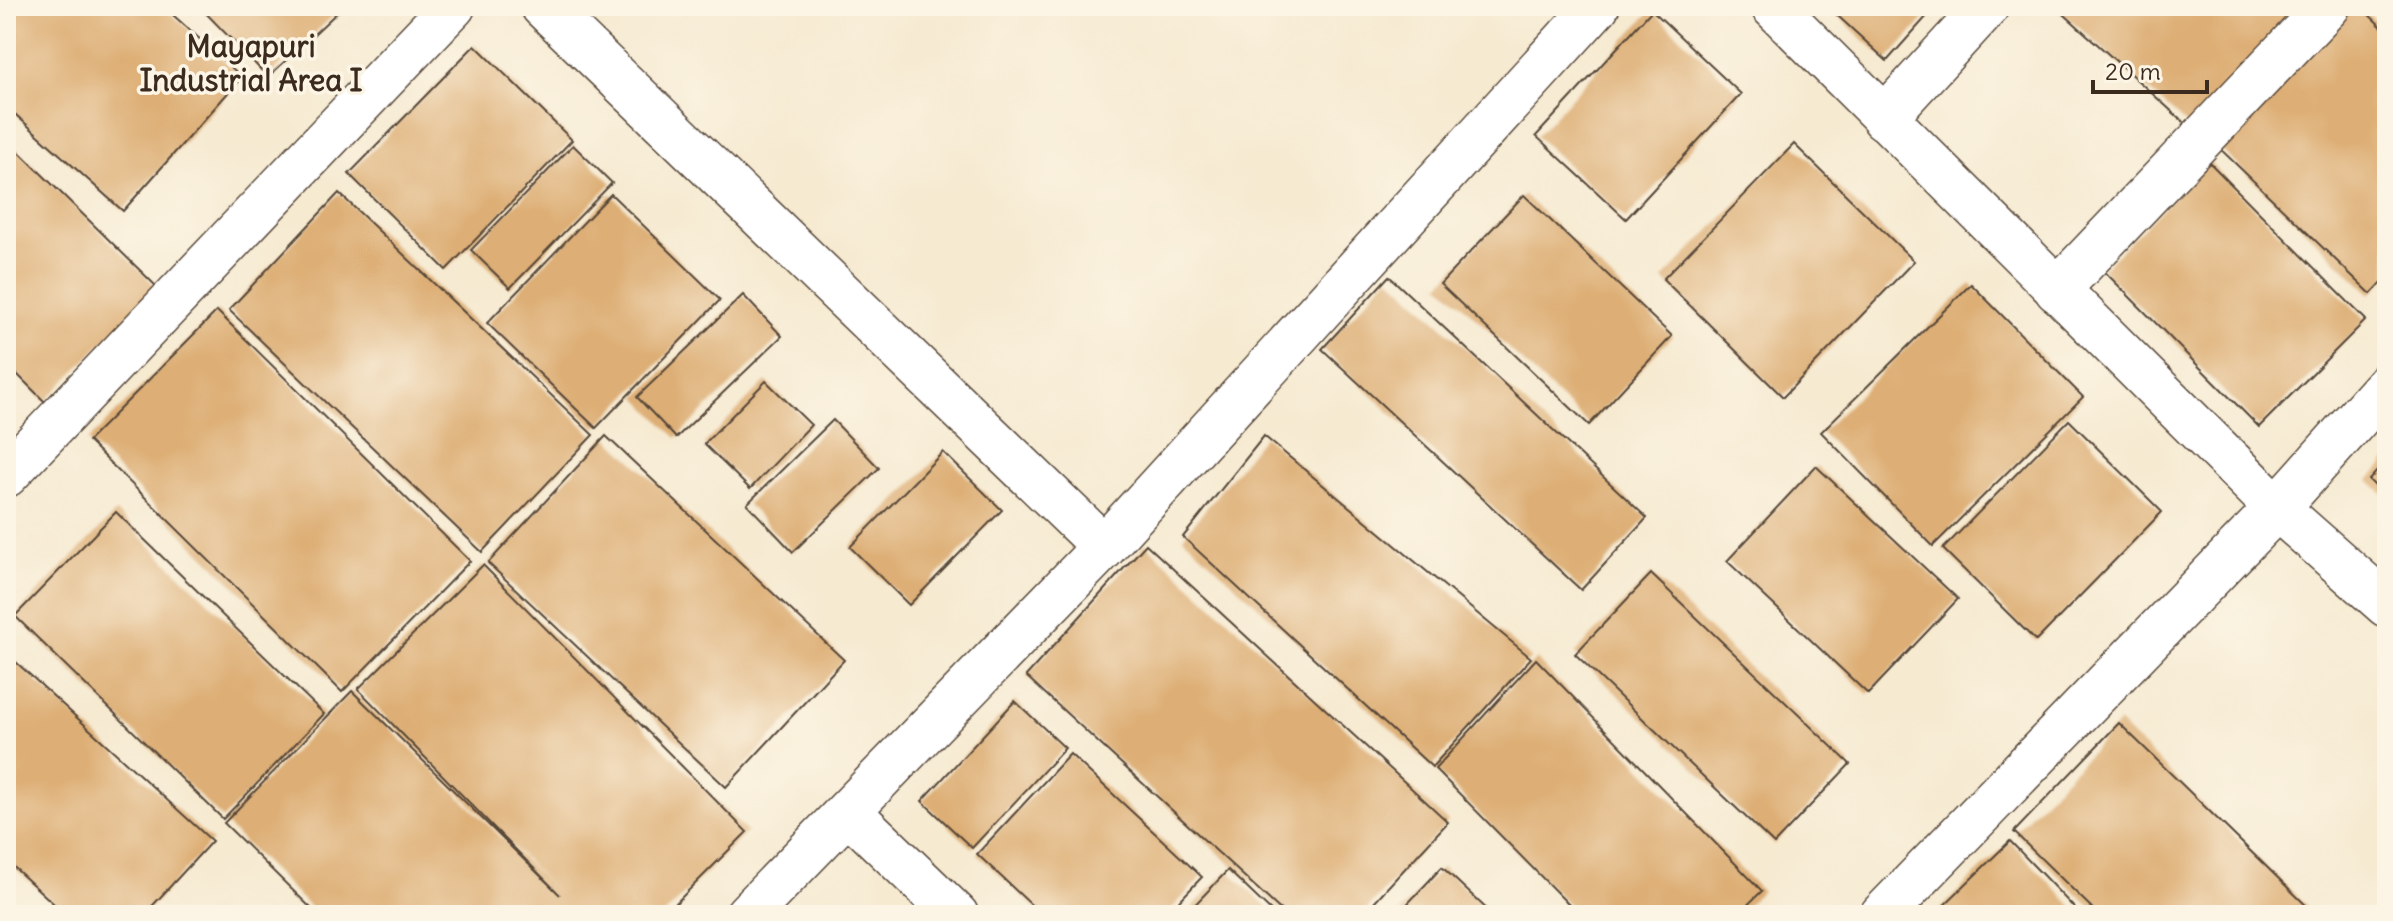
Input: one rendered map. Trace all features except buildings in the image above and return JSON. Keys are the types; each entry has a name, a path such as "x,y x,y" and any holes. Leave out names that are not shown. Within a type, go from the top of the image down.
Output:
{"street":[{"path":"6,475 453,6"},
{"path":"543,6 1104,547"},
{"path":"747,915 1104,547 1597,6"},
{"path":"1773,6 2277,508 2387,605"},
{"path":"1884,118 1987,6"},
{"path":"2057,290 2328,6"},
{"path":"1882,915 2277,508 2387,385"},
{"path":"849,812 956,915"}],"district":[{"name":"Mayapuri Industrial Area I","path":"251,63"}]}
